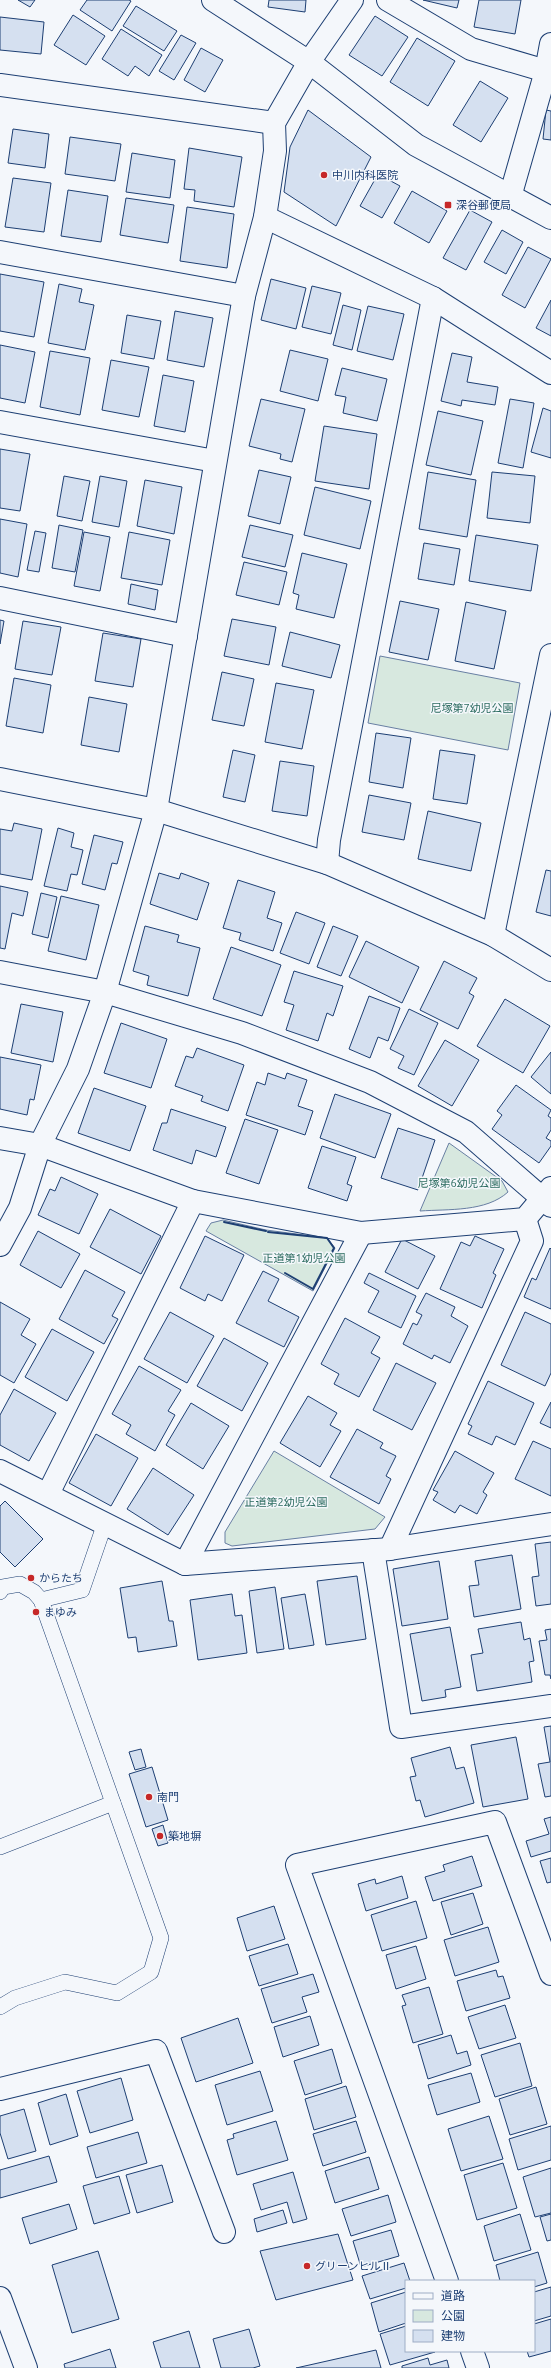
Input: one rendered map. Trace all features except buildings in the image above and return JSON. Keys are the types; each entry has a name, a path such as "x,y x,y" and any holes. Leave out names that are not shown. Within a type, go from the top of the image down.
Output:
{"street":[{"path":"213,0 309,62 416,145 551,218"},
{"path":"0,1244 20,1208 40,1145 78,1069 105,992 156,810 244,296 265,217 275,150 274,123 309,62 352,0"},
{"path":"388,0 471,49 546,71"},
{"path":"510,197 546,71 551,44"},
{"path":"0,85 274,123"},
{"path":"265,217 434,298 551,373"},
{"path":"0,252 244,296"},
{"path":"327,863 329,840 434,298"},
{"path":"0,422 215,461"},
{"path":"0,598 186,636"},
{"path":"493,935 551,655"},
{"path":"0,779 156,810 327,863 493,935 551,970"},
{"path":"0,972 105,992 242,1033 370,1082 466,1132 548,1197 525,1219 361,1232 193,1201 40,1145 0,1138"},
{"path":"48,1494 193,1201"},
{"path":"525,1219 532,1241 382,1549 401,1727 551,1706"},
{"path":"185,1564 361,1232"},
{"path":"0,1471 185,1564 382,1549 551,1524"},
{"path":"447,2280 297,1864 495,1822 551,1974"},
{"path":"0,2089 156,2051 224,2232"},
{"path":"0,2298 26,2368"},
{"path":"472,2352 478,2368"}],"lane":[{"path":"41,1600 82,1590 105,1523"},
{"path":"0,1592 3,1587 20,1584 34,1592 41,1600 161,1938 151,1972 117,1993 65,1982 15,1998 0,2007"},
{"path":"0,1847 113,1803"}],"green space":[{"name":"尼塚第7幼児公園","path":"380,656 520,683 508,750 368,723"},
{"name":"尼塚第6幼児公園","path":"449,1143 502,1181 508,1192 489,1203 478,1206 420,1211"},
{"name":"正道第1幼児公園","path":"223,1220 266,1230 327,1238 335,1248 313,1291 206,1231 211,1223"},
{"name":"正道第2幼児公園","path":"274,1451 385,1517 375,1529 232,1546 225,1543 225,1532"}],"wall":[{"path":"224,1222 266,1231"},
{"path":"268,1232 327,1238 334,1248 313,1289 285,1273"}],"place":[{"name":"中川内科医院","path":"324,175"},
{"name":"深谷郵便局","path":"448,205"},
{"name":"からたち","path":"31,1578"},
{"name":"まゆみ","path":"36,1612"},
{"name":"南門","path":"149,1797"},
{"name":"築地塀","path":"160,1836"},
{"name":"グリーンヒルⅡ","path":"307,2266"}]}
